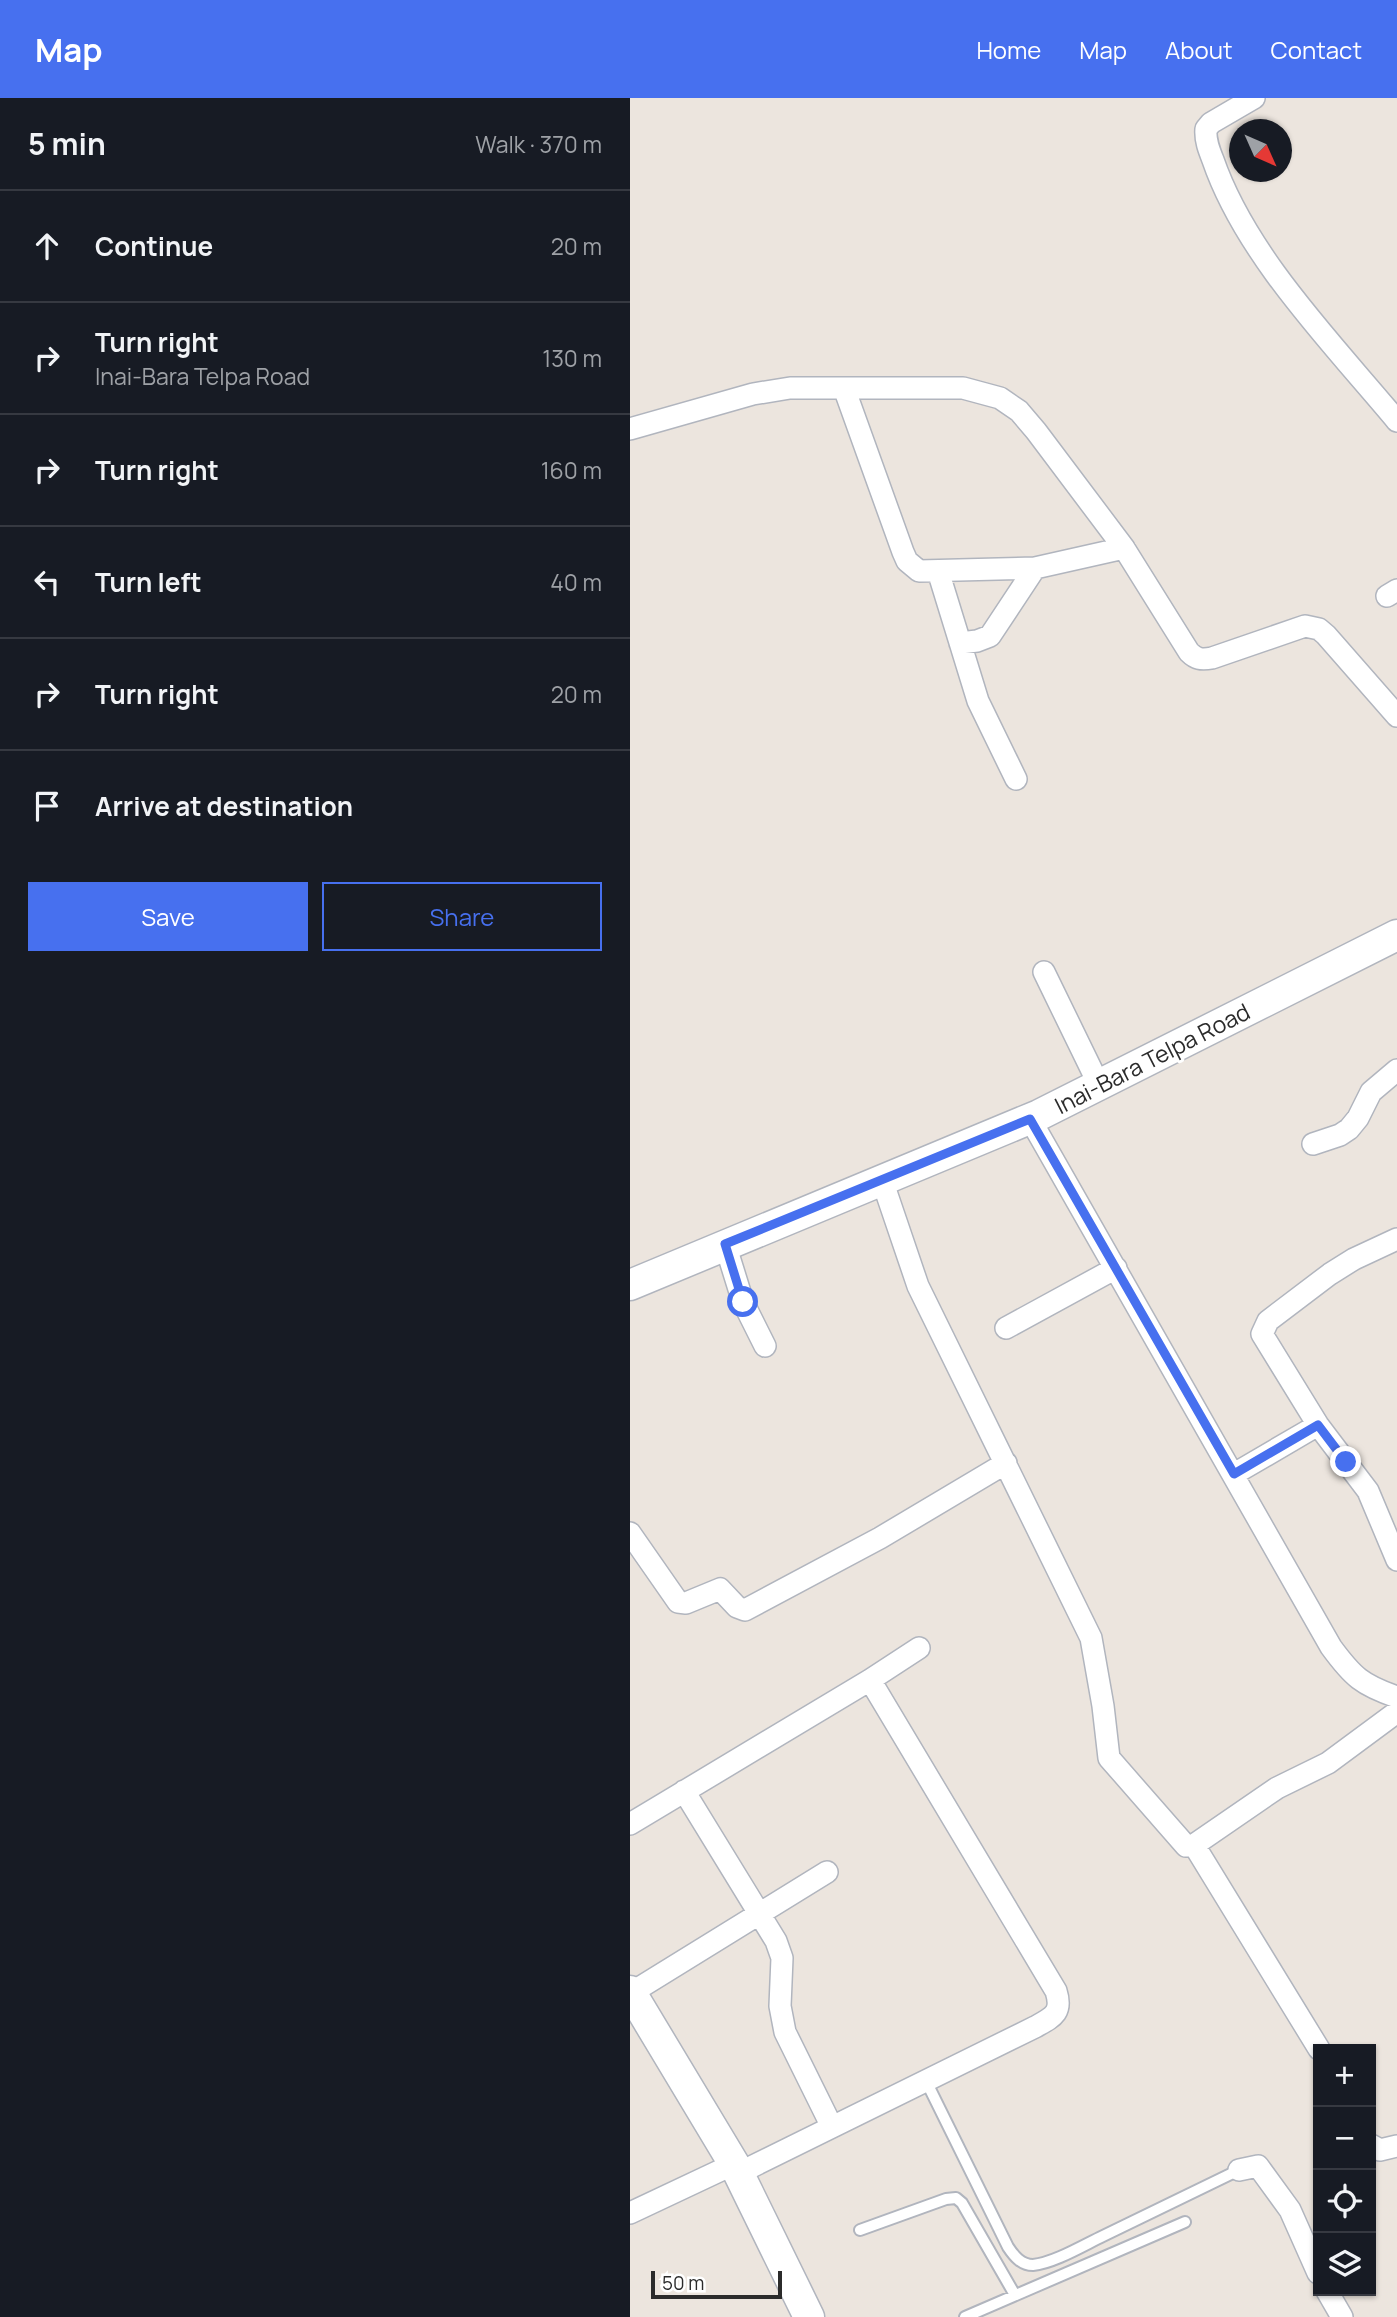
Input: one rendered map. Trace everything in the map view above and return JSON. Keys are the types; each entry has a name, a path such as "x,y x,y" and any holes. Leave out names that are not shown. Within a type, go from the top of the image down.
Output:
{"street":[{"path":"1254,98 1217,119 1206,129 1206,142 1219,178 1249,234 1286,287 1397,421"},
{"path":"630,429 764,392 790,388 964,388 1000,398 1018,411 1036,431 1124,548 1194,657 1212,658 1305,626 1312,626 1326,635 1397,716"},
{"path":"844,388 907,561 919,570 1035,568 1124,548"},
{"path":"960,643 990,636 1035,568"},
{"path":"938,571 978,701 1016,779"},
{"name":"Inai-Bara Telpa Road","path":"630,1285 1030,1119 1397,935"},
{"path":"1044,972 1099,1085"},
{"path":"1313,1144 1349,1129 1358,1118 1371,1092 1397,1070"},
{"path":"1030,1119 1331,1647 1344,1665 1366,1685 1397,1697"},
{"path":"882,1180 918,1286 1091,1638 1104,1706 1109,1758 1186,1846 1194,1845 1277,1788 1328,1763 1397,1712"},
{"path":"1397,1239 1354,1259 1330,1274 1265,1325 1262,1334 1318,1425 1368,1491 1397,1560"},
{"path":"725,1244 743,1302 765,1346"},
{"path":"1006,1328 1116,1268"},
{"path":"1234,1474 1318,1425"},
{"path":"630,1533 677,1602 686,1603 720,1589 740,1609 745,1610 880,1538 1006,1463"},
{"path":"630,1824 919,1648"},
{"path":"630,2213 832,2127 1048,2020 1058,2008 1056,1991 870,1680"},
{"path":"684,1791 776,1941 782,1958 779,2006 785,2032 832,2127"},
{"path":"1194,1845 1316,2044"},
{"path":"808,2317 736,2169 631,1992 827,1872"},
{"path":"1376,2148 1380,2150 1397,2146"},
{"path":"1239,2170 1258,2166 1290,2210 1313,2262"},
{"path":"1330,2296 1342,2317"}],"lane":[{"path":"926,2081 1008,2247 1014,2256 1028,2264 1050,2260 1239,2170"},
{"path":"860,2230 946,2199 956,2198 962,2203 1015,2294"},
{"path":"965,2317 1185,2222"}],"route":[{"path":"743,1302 725,1244 1030,1119 1234,1474 1318,1425 1346,1462"}]}
